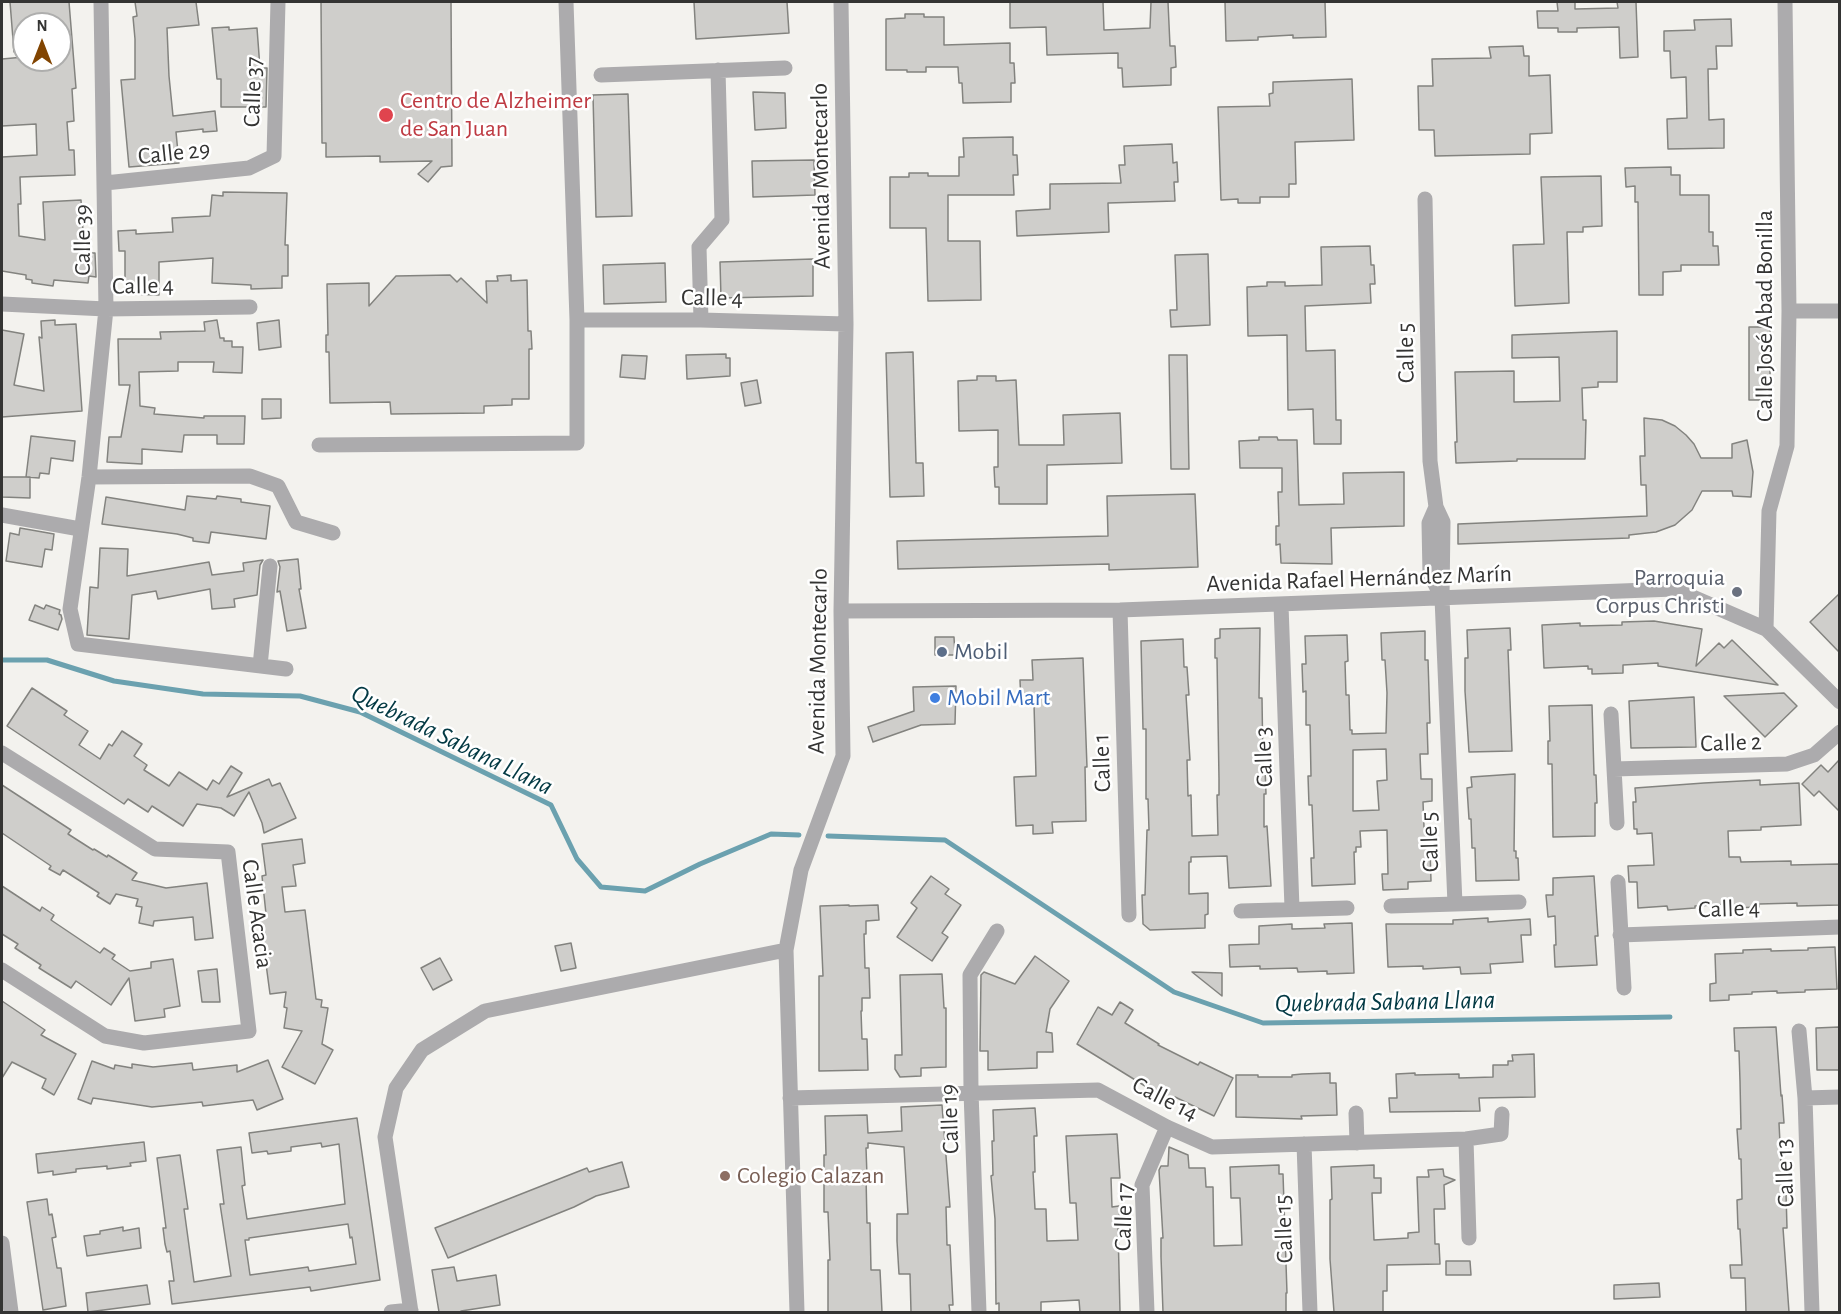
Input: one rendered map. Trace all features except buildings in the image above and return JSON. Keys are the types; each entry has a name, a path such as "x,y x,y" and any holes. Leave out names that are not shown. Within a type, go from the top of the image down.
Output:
{"street":[{"name":"Calle 39","path":"101,2 106,309 89,477 70,609 78,644 286,669"},
{"name":"Calle 37","path":"249,168 274,156 278,2"},
{"path":"319,445 577,443 577,320 566,2"},
{"name":"Avenida Montecarlo","path":"797,1312 786,950 801,870 843,756 841,611 846,324 841,2"},
{"name":"Calle José Abad Bonilla","path":"1766,629 1769,511 1787,446 1789,311 1785,2"},
{"path":"601,75 785,68"},
{"path":"701,320 699,247 722,220 718,70"},
{"name":"Calle 29","path":"105,183 249,168"},
{"name":"Calle 5","path":"1425,199 1430,461 1436,507 1443,522 1442,598 1455,904"},
{"name":"Calle 4","path":"2,304 106,309 250,307"},
{"path":"1789,311 1839,310"},
{"name":"Calle 4","path":"577,320 701,320 846,324"},
{"path":"89,477 250,476 278,486 296,522 333,533"},
{"path":"2,515 80,529"},
{"path":"260,666 270,566"},
{"name":"Avenida Rafael Hernández Marín","path":"841,611 1120,610 1674,589 1766,629 1839,702"},
{"name":"Calle 3","path":"1281,605 1292,908"},
{"name":"Calle 1","path":"1120,610 1129,915"},
{"path":"1611,714 1617,823"},
{"name":"Calle 2","path":"1614,769 1787,764 1814,755 1839,732"},
{"name":"Calle Acacia","path":"2,753 155,849 228,852 249,1032 144,1042 105,1036 2,970"},
{"path":"1618,882 1624,988"},
{"path":"1391,906 1519,902"},
{"path":"1241,911 1347,908"},
{"name":"Calle 4","path":"1620,935 1839,927"},
{"name":"Calle 19","path":"979,1312 971,1092 970,975 997,931"},
{"path":"391,1312 411,1311 385,1137 396,1088 422,1050 485,1011 786,950"},
{"name":"Calle 13","path":"1799,1032 1805,1098 1812,1312"},
{"name":"Calle 14","path":"790,1098 1098,1090 1167,1127 1212,1147 1466,1139 1501,1134 1502,1114"},
{"path":"1805,1098 1839,1096"},
{"path":"1356,1113 1357,1143"},
{"name":"Calle 17","path":"1147,1312 1142,1185 1167,1127"},
{"path":"1466,1139 1469,1238"},
{"name":"Calle 15","path":"1304,1144 1310,1312"},
{"path":"2,1243 11,1312"}],"waterway":[{"name":"Quebrada Sabana Llana","path":"2,660 47,660 114,681 203,694 300,696 360,712 551,805 577,859 601,887 645,891 700,864 771,834 799,835"},
{"name":"Quebrada Sabana Llana","path":"828,836 945,840 1174,992 1263,1023 1670,1017"}],"place":[{"name":"Centro de Alzheimer de San Juan","path":"386,115"},
{"name":"Parroquia Corpus Christi","path":"1737,592"},
{"name":"Mobil","path":"942,652"},
{"name":"Mobil Mart","path":"935,698"},
{"name":"Colegio Calazan","path":"725,1176"}]}
